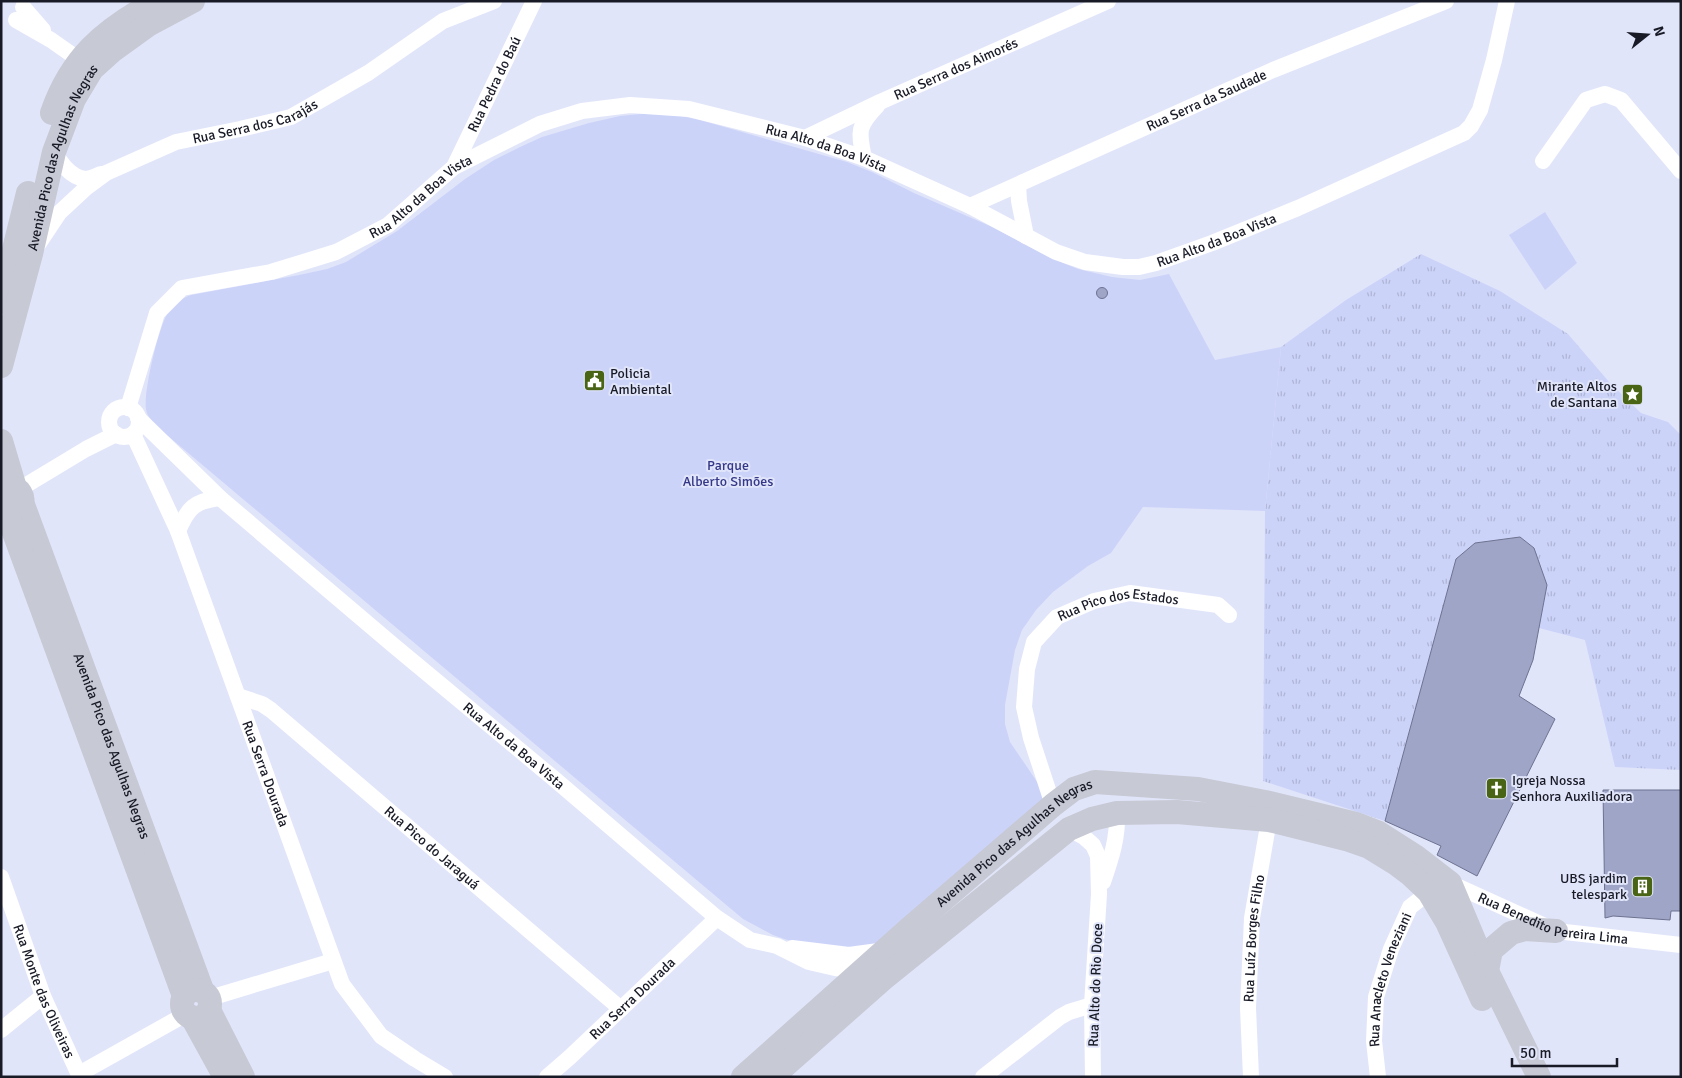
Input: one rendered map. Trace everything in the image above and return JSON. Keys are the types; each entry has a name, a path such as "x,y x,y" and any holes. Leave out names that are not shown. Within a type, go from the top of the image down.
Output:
{"street":[{"name":"Rua Serra dos Carajás","path":"31,254 59,213 87,187 106,173 176,142 291,117 368,72 443,21 494,1"},
{"name":"Rua Pedra do Baú","path":"454,167 534,1"},
{"name":"Rua Serra dos Aimorés","path":"805,138 1084,7 1108,1"},
{"name":"Rua Serra da Saudade","path":"970,206 1274,70 1446,1"},
{"name":"Rua Alto da Boa Vista","path":"872,975 809,962 777,946 750,940 717,918 220,498 175,454 134,422 157,313 182,288 271,272 336,252 388,225 454,167 540,124 582,111 630,105 689,109 805,138 864,158 970,206 1056,252 1086,262 1123,267 1139,267 1156,263 1212,243 1464,133 1471,126 1480,110 1494,60 1506,1"},
{"name":"Avenida Pico das Agulhas Negras","path":"1,366 31,254 54,152 86,64 104,36 123,22 176,3"},
{"path":"15,12 50,40 86,64"},
{"name":"Avenida Pico das Agulhas Negras","path":"1,302 41,145 59,92 68,76 86,64"},
{"path":"1543,161 1586,100 1604,94 1620,100 1681,171"},
{"path":"864,158 860,140 862,125 880,102"},
{"path":"54,152 62,165 73,174 86,179 106,173"},
{"path":"1018,185 1026,236"},
{"path":"86,449 109,418 115,410 124,407 134,422 124,437 116,434 110,427 109,418"},
{"name":"Rua Serra Dourada","path":"134,422 178,531 342,984 381,1036 445,1077"},
{"path":"10,498 86,449 116,434"},
{"name":"Avenida Pico das Agulhas Negras","path":"1,441 10,498 197,1004 226,1077"},
{"path":"178,531 191,507 202,501 220,498"},
{"name":"Rua Pico dos Estados","path":"1053,805 1031,738 1024,707 1027,669 1034,642 1040,635 1057,617 1094,601 1130,593 1218,605 1229,615"},
{"name":"Rua Pico do Jaraguá","path":"238,696 262,704 271,710 621,1009"},
{"name":"Avenida Pico das Agulhas Negras","path":"772,1077 872,975 886,950 1053,805 1074,789 1095,782 1198,789 1267,811"},
{"path":"1099,894 1114,852 1118,830 1118,796 1112,783"},
{"path":"1053,805 1057,818 1069,829 1084,836 1093,845 1098,856 1099,894"},
{"name":"Avenida Pico das Agulhas Negras","path":"743,1077 872,975 1069,829 1092,819 1117,813 1267,811 1356,824 1379,833 1415,856 1439,888"},
{"name":"Rua Luíz Borges Filho","path":"1251,1077 1248,1008 1252,918 1267,811"},
{"name":"Rua Monte das Oliveiras","path":"1,877 43,996 79,1075"},
{"path":"1439,888 1487,971 1539,1077"},
{"path":"1439,888 1447,922 1521,1077"},
{"name":"Rua Benedito Pereira Lima","path":"1439,888 1556,931 1681,945"},
{"name":"Rua Anacleto Veneziani","path":"1378,1077 1374,1040 1376,997 1391,949 1410,907 1439,888"},
{"name":"Rua Alto do Rio Doce","path":"1093,1077 1092,1005 1099,894"},
{"name":"Rua Serra Dourada","path":"547,1077 717,918"},
{"path":"1487,971 1491,950 1511,932 1525,929 1556,931"},
{"path":"777,946 848,955 886,950"},
{"path":"79,1075 197,1004 333,961"},
{"path":"1,1030 43,996"},
{"name":"Avenida Pico das Agulhas Negras","path":"197,1004 242,1077"},
{"path":"983,1077 1060,1017 1069,1012 1092,1005"}],"green space":[{"name":"Parque Alberto Simões","path":"651,113 700,120 847,162 990,226 1078,269 1112,277 1140,280 1169,274 1215,360 1281,347 1265,511 1143,507 1111,553 1088,566 1053,592 1036,610 1022,630 1015,650 1005,705 1005,724 1010,742 1042,789 1044,803 884,945 840,950 799,944 773,935 743,919 162,431 152,421 146,409 149,374 161,330 169,311 181,300 191,295 299,275 327,269 346,262 397,231 465,179 494,160 520,147 542,137 589,123 620,116"},
{"path":"1545,212 1577,263 1545,290 1509,235"},
{"path":"1421,254 1500,291 1568,334 1610,383 1641,413 1668,422 1681,435 1681,770 1615,767 1585,640 1539,628 1547,585 1534,548 1520,537 1475,543 1456,559 1385,821 1263,781 1265,511 1281,347 1346,300"}],"building":[{"path":"1102,287 1108,293 1102,299 1096,293"},
{"path":"1520,537 1534,548 1547,585 1533,660 1519,696 1555,719 1477,876 1437,855 1441,846 1385,821 1456,559 1475,543"},
{"path":"1603,790 1681,790 1681,911 1671,911 1670,920 1613,916 1605,918"}],"place":[{"name":"Policia Ambiental","path":"594,381"},
{"name":"Mirante Altos de Santana","path":"1633,394"},
{"name":"Igreja Nossa Senhora Auxiliadora","path":"1496,788"},
{"name":"UBS jardim telespark","path":"1643,886"}]}
